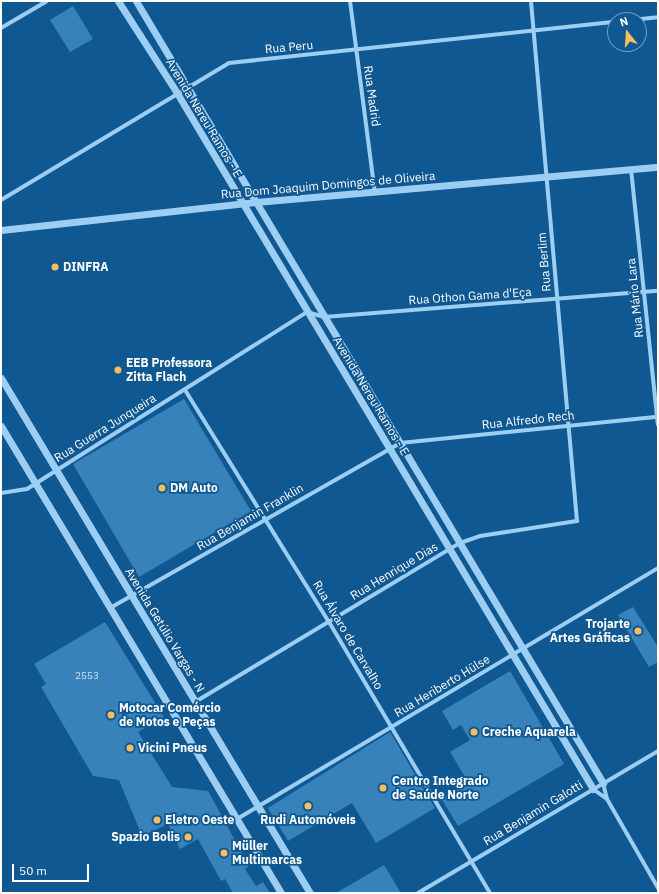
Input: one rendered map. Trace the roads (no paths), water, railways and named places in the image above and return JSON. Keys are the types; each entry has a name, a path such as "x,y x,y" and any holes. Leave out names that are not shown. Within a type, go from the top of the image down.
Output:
{"street":[{"path":"1,28 47,1"},
{"name":"Avenida Nereu Ramos - E","path":"118,1 177,93 593,789 607,799"},
{"name":"Avenida Nereu Ramos - E","path":"136,1 564,716 603,783 607,799 658,888"},
{"name":"Rua Madrid","path":"350,1 375,193"},
{"name":"Rua Berlim","path":"531,1 577,521"},
{"path":"647,18 658,17"},
{"name":"Rua Peru","path":"1,200 229,63 356,51 607,23"},
{"name":"Rua Dom Joaquim Domingos de Oliveira","path":"1,230 256,202 375,193 658,167"},
{"name":"Rua Mário Lara","path":"631,169 658,425"},
{"path":"280,266 291,260"},
{"name":"Rua Othon Gama d'Eça","path":"308,312 324,316 557,300 658,291"},
{"name":"Rua Guerra Junqueira","path":"1,493 27,489 36,484 308,312"},
{"name":"Avenida Getúlio Vargas - N","path":"1,378 310,893"},
{"name":"Rua Álvaro de Carvalho","path":"185,390 329,622 490,893"},
{"name":"Rua Alfredo Rech","path":"400,443 658,417"},
{"path":"1,426 281,893"},
{"name":"Rua Benjamin Franklin","path":"110,608 400,443"},
{"name":"Rua Henrique Dias","path":"195,702 460,543 480,536 577,521"},
{"name":"Rua Heriberto Hülse","path":"237,819 513,656 658,568"},
{"path":"480,602 491,595"},
{"path":"553,723 564,716"},
{"name":"Rua Benjamin Galotti","path":"418,893 658,751"}],"place":[{"name":"DINFRA","path":"55,267"},
{"name":"EEB Professora Zitta Flach","path":"118,370"},
{"name":"DM Auto","path":"162,488"},
{"name":"Trojarte Artes Gráficas","path":"638,631"},
{"name":"Motocar Comércio de Motos e Peças","path":"111,715"},
{"name":"Creche Aquarela","path":"474,732"},
{"name":"Vicini Pneus","path":"130,748"},
{"name":"Centro Integrado de Saúde Norte","path":"383,788"},
{"name":"Rudi Automóveis","path":"308,806"},
{"name":"Eletro Oeste","path":"157,820"},
{"name":"Spazio Bolis","path":"188,837"},
{"name":"Müller Multimarcas","path":"224,853"}]}
